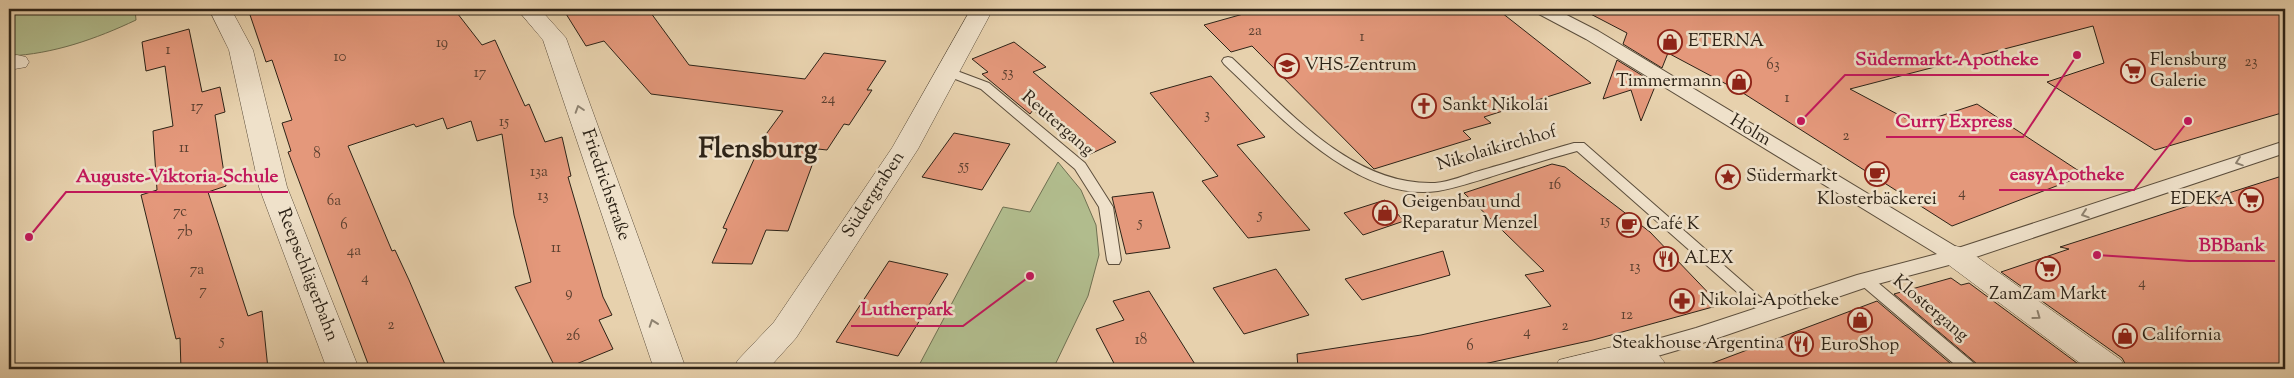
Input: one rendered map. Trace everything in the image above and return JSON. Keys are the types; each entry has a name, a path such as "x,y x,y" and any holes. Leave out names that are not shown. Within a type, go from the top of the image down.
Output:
{"street":[{"name":"Reepschlägerbahn","path":"220,9 241,50 274,187 343,369"},
{"name":"Friedrichstraße","path":"528,9 554,38 670,369"},
{"name":"Südergraben","path":"750,369 786,330 905,149 982,9"},
{"name":"Holm","path":"1543,9 1592,35 1956,256"},
{"path":"1570,369 1644,361 1701,335 1768,311 1865,280 1956,256 2285,147"},
{"path":"1956,256 2110,369"}],"lane":[{"name":"Nikolaikirchhof","path":"1228,61 1308,134 1337,157 1358,170 1381,180 1436,187 1463,181 1579,146 1768,311"},
{"name":"Reutergang","path":"949,72 985,86 1080,166 1106,207 1114,260"},
{"name":"Klostergang","path":"1865,280 1970,369"}],"green space":[{"path":"9,9 135,9 136,20 58,49 9,56"},
{"path":"1058,162 1081,190 1096,225 1099,255 1088,296 1053,369 917,369 1003,207 1030,212"}],"building":[{"path":"248,9 454,9 482,45 495,40 525,106 529,104 545,142 562,137 571,176 568,177 603,297 612,315 599,320 613,349 564,369 556,369 515,287 531,282 514,215 502,134 477,141 471,121 447,129 443,118 416,127 414,124 348,146 392,251 395,250 409,280 447,369 370,369 288,152 291,151 282,123 292,120 272,60 266,62"},
{"path":"563,9 648,9 689,65 805,79 824,53 886,61 867,90 872,90 849,125 844,124 827,150 818,149 788,231 766,230 752,264 712,263 727,229 723,228 764,137 783,111 651,94 604,41 586,46"},
{"path":"1261,9 1497,9 1591,83 1484,117 1491,123 1463,131 1471,139 1374,169 1252,46 1231,52 1204,25"},
{"path":"1581,9 2285,9 2285,112 2155,150 2047,82 2104,63 2093,26 1850,89 1916,124 1977,104 2085,175 1952,226 1743,93 1668,53 1662,68 1623,44 1627,33"},
{"path":"189,29 202,92 220,87 225,112 215,115 226,186 208,192 248,316 262,311 268,369 181,369 180,338 176,339 141,195 157,190 153,131 173,126 165,66 146,71 142,42"},
{"path":"1014,42 1046,67 1033,72 1116,142 1086,156 1033,110 1030,114 982,74 988,72 972,59"},
{"path":"1617,60 1656,84 1641,121 1631,90 1603,99"},
{"path":"1211,76 1265,137 1237,145 1310,230 1248,238 1202,181 1218,176 1150,93"},
{"path":"954,133 1010,144 982,190 922,177"},
{"path":"1552,164 1565,167 1650,232 1720,305 1593,340 1461,369 1298,369 1297,354 1421,335 1551,306 1525,275 1544,271 1464,193"},
{"path":"2285,175 2285,369 2128,369 2122,358 2001,272 2069,249 2060,247"},
{"path":"1153,192 1170,248 1126,254 1112,197"},
{"path":"1385,200 1404,221 1363,235 1344,213"},
{"path":"1443,251 1450,275 1362,300 1345,279"},
{"path":"889,261 948,274 898,356 836,342"},
{"path":"1276,269 1309,315 1244,334 1213,288"},
{"path":"1951,278 1961,285 1969,283 2085,369 1980,369 1977,364 1894,294"},
{"path":"1149,291 1198,369 1117,369 1096,329 1124,320 1113,301"},
{"path":"1877,301 1957,369 1702,369 1702,367"}],"place":[{"name":"ETERNA","path":"1670,42"},
{"name":"Curry Express","path":"2077,55"},
{"name":"VHS-Zentrum","path":"1287,66"},
{"name":"Flensburg Galerie","path":"2133,71"},
{"name":"Timmermann","path":"1739,82"},
{"name":"Sankt Nikolai","path":"1424,106"},
{"name":"Südermarkt-Apotheke","path":"1801,121"},
{"name":"easyApotheke","path":"2188,121"},
{"name":"Klosterbäckerei","path":"1877,174"},
{"name":"Südermarkt","path":"1728,177"},
{"name":"EDEKA","path":"2251,200"},
{"name":"Geigenbau und Reparatur Menzel","path":"1385,213"},
{"name":"Café K","path":"1629,225"},
{"name":"Auguste-Viktoria-Schule","path":"29,237"},
{"name":"BBBank","path":"2097,255"},
{"name":"ALEX","path":"1666,259"},
{"name":"ZamZam Markt","path":"2048,269"},
{"name":"Lutherpark","path":"1030,276"},
{"name":"Nikolai-Apotheke","path":"1682,301"},
{"name":"EuroShop","path":"1860,320"},
{"name":"California","path":"2125,336"},
{"name":"Steakhouse Argentina","path":"1801,344"}],"district":[{"name":"Flensburg","path":"758,150"}]}
